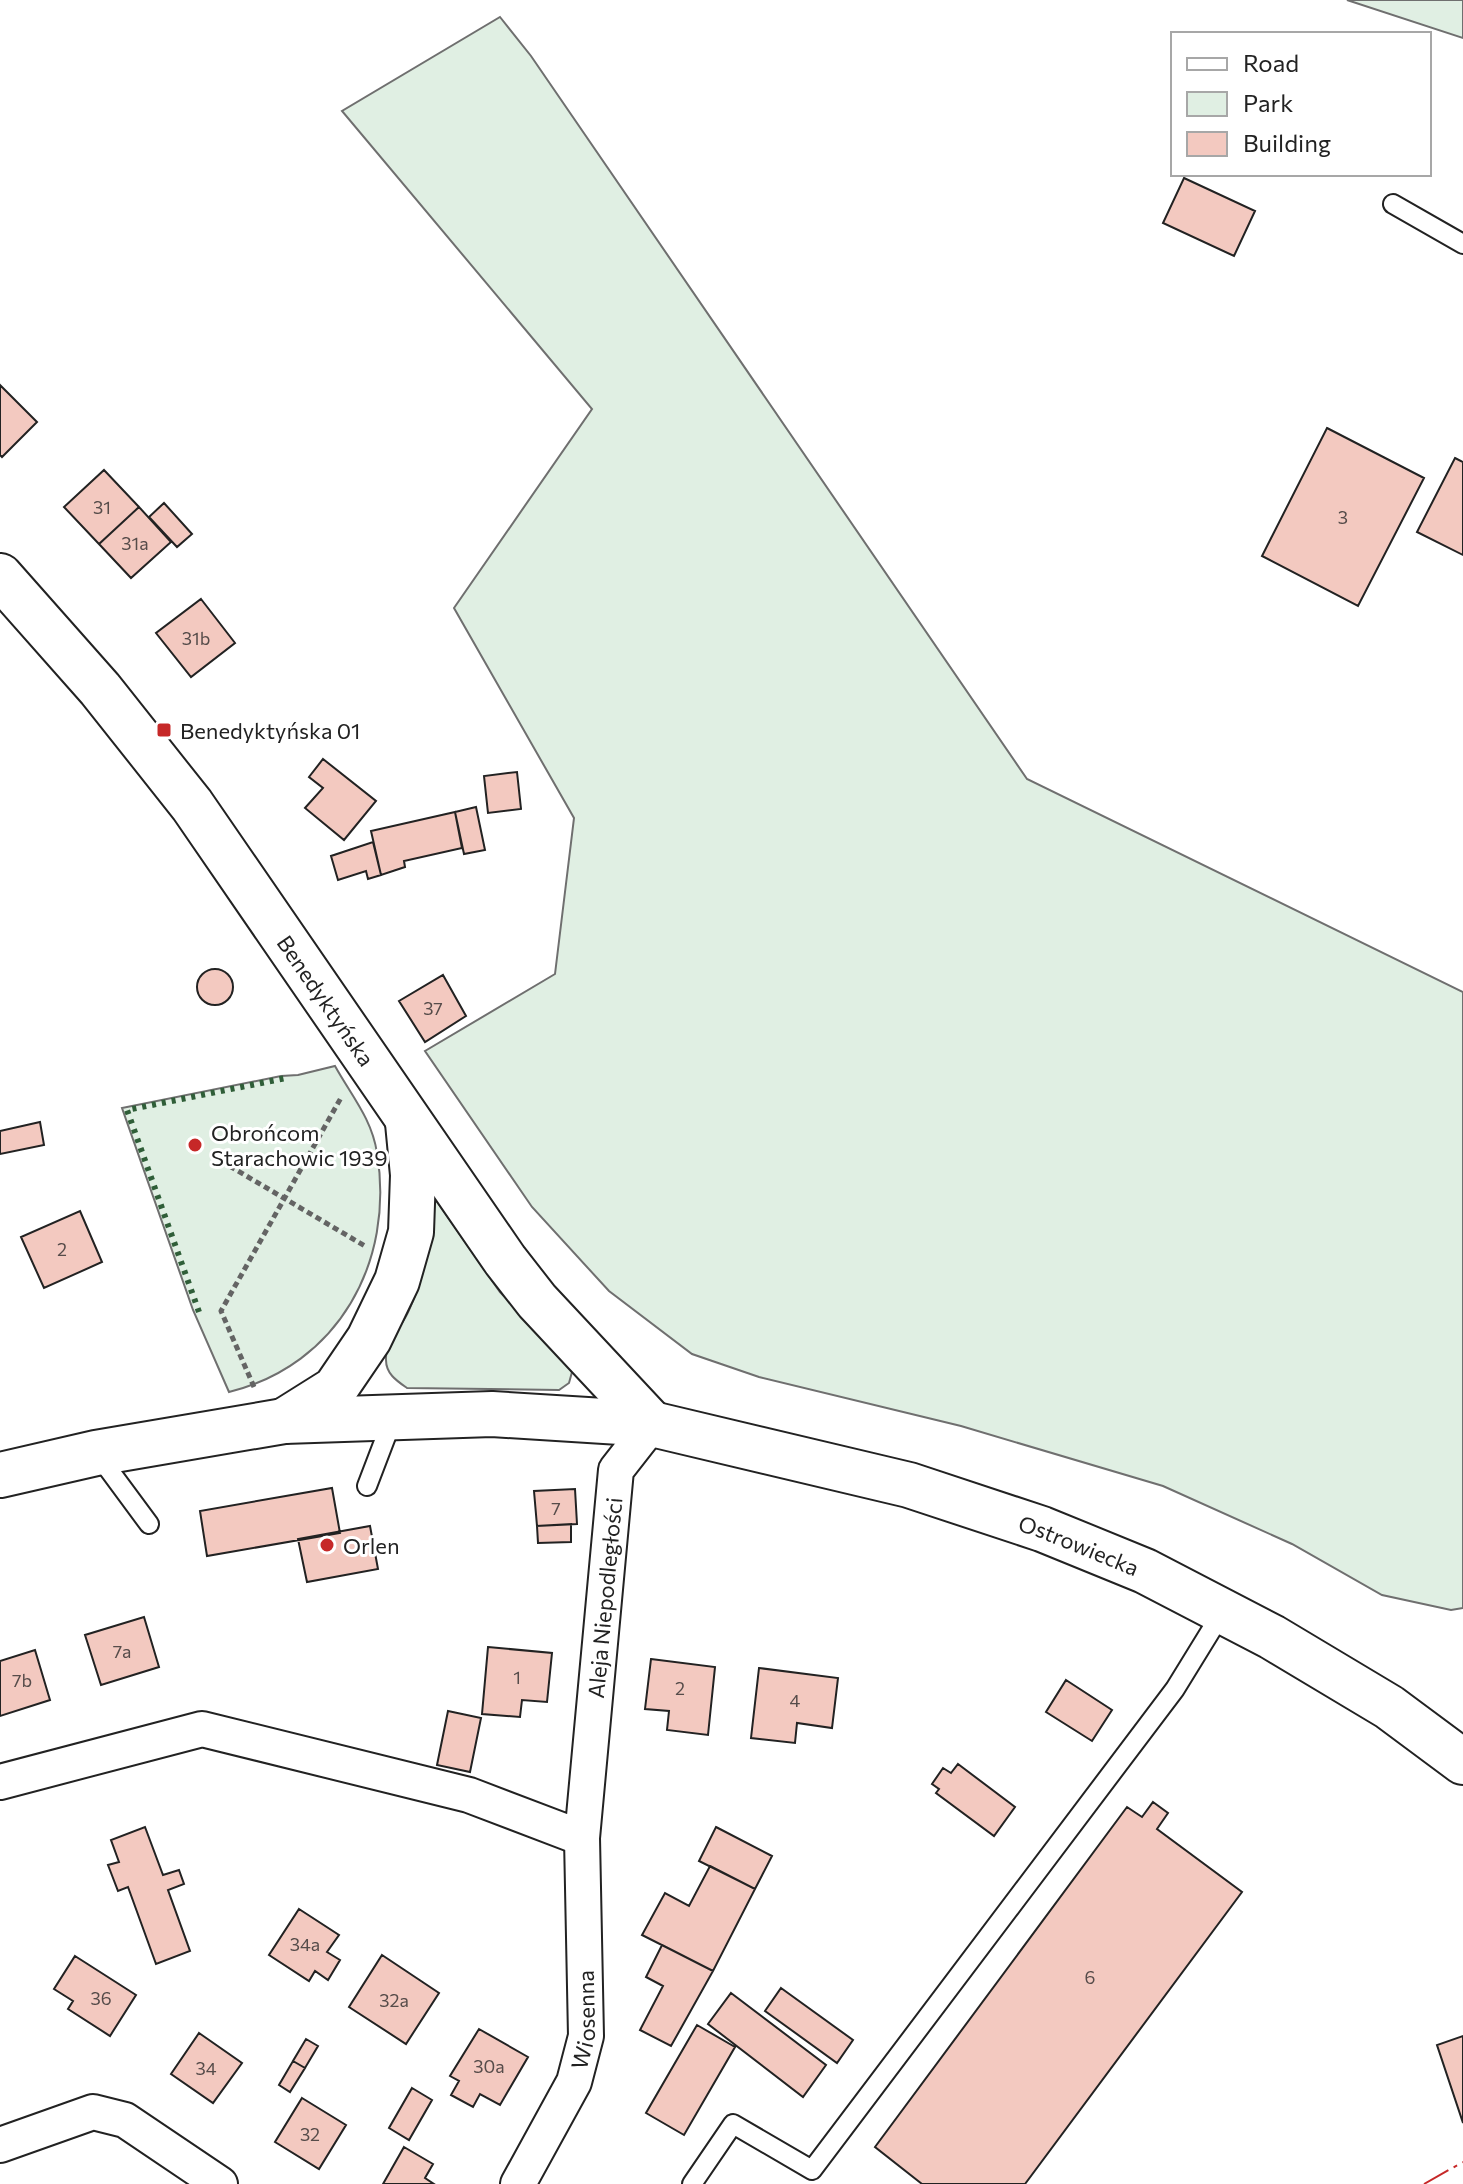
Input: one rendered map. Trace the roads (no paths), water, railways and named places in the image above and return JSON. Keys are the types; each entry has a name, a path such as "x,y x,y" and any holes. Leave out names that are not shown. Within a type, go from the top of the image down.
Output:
{"main road":[{"name":"Benedyktyńska","path":"0,576 100,689 192,805 505,1260 537,1301 652,1424"},
{"path":"284,1421 335,1389 369,1339 397,1281 411,1232 413,1175 408,1120"},
{"path":"0,1475 96,1453 284,1421 492,1414 652,1424"},
{"name":"Ostrowiecka","path":"652,1424 924,1490 1042,1529 1164,1579 1389,1707 1463,1762"}],"street":[{"name":"Aleja Niepodległości","path":"582,1838 616,1470 652,1424"},
{"path":"0,1782 202,1729 469,1795 582,1838"},
{"name":"Wiosenna","path":"518,2184 574,2082 586,2036 582,1838"},
{"path":"0,2145 93,2112 125,2120 220,2184"}],"lane":[{"path":"1393,204 1463,244"},
{"path":"367,1486 393,1418"},
{"path":"96,1453 149,1524"},
{"path":"692,2184 733,2124 812,2170 1175,1689 1223,1611"}],"place":[{"name":"Benedyktyńska 01","path":"164,730"},
{"name":"Obrońcom Starachowic 1939","path":"195,1145"},
{"name":"Orlen","path":"327,1545"}]}
